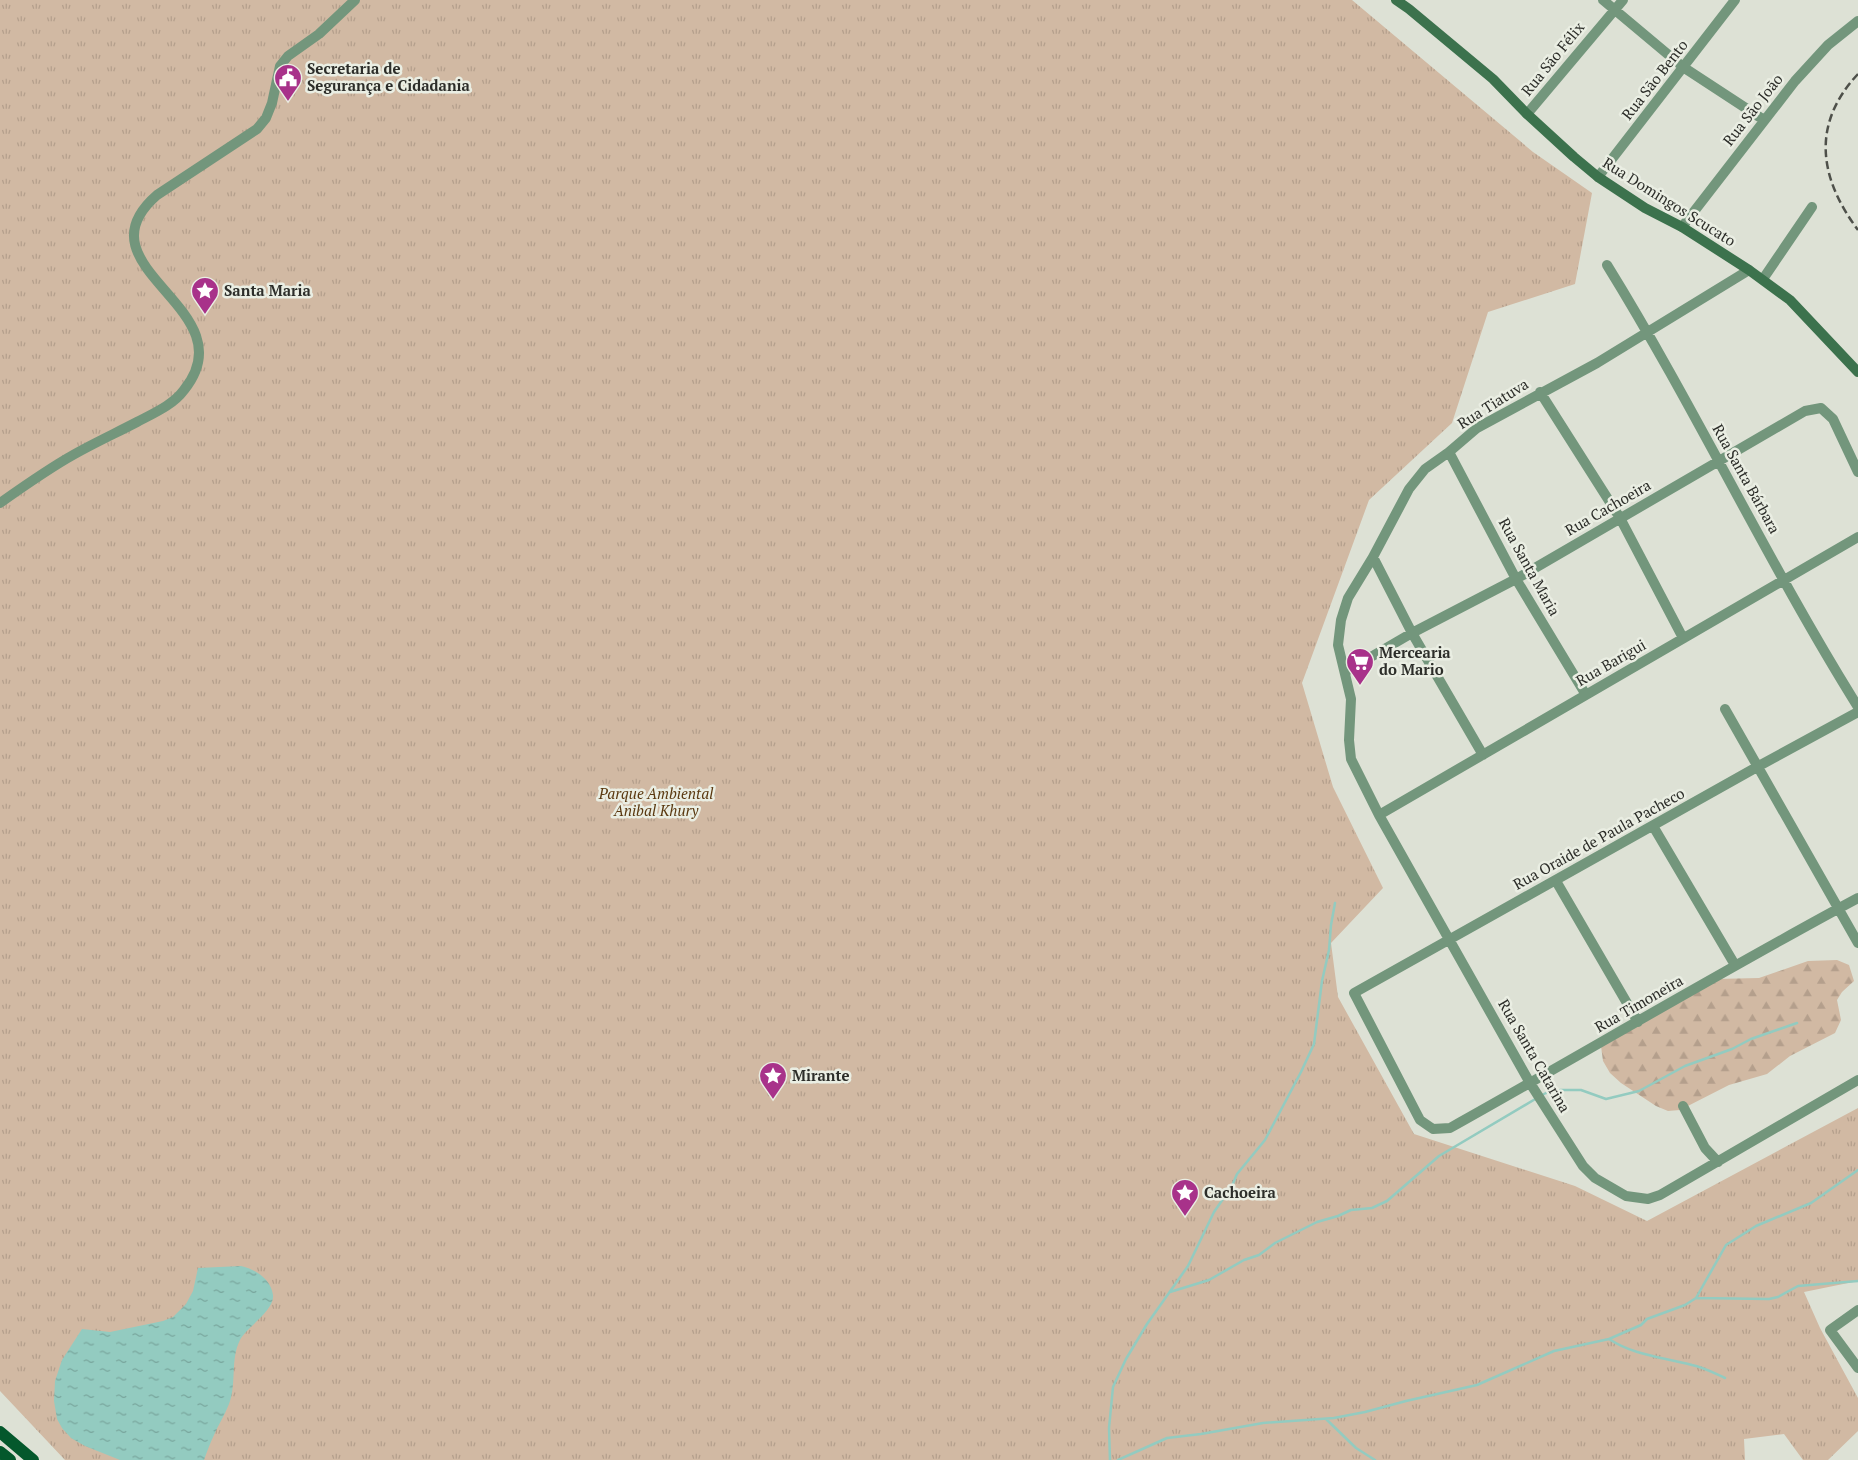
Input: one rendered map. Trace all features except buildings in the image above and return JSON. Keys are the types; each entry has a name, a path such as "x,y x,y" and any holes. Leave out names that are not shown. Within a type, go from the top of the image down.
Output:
{"main road":[{"name":"Rua Domingos Scucato","path":"1396,0 1409,8 1493,79 1574,158 1598,177 1645,208 1682,227 1750,270 1790,300 1858,372"},
{"path":"0,1432 34,1460"},
{"path":"0,1452 10,1460"}],"street":[{"path":"0,502 73,455 157,412 184,391 194,376 199,360 199,343 192,324 144,264 135,249 133,234 138,219 145,206 157,195 257,129 266,118 272,103 280,66 288,56 319,34 355,0"},
{"path":"1603,0 1683,67 1764,120"},
{"name":"Rua São Félix","path":"1527,114 1614,8 1623,0"},
{"name":"Rua São Bento","path":"1598,177 1735,0"},
{"name":"Rua São João","path":"1682,227 1795,81 1828,45 1858,21"},
{"path":"1763,279 1812,207"},
{"name":"Rua Santa Bárbara","path":"1607,265 1648,332 1819,644 1858,707"},
{"name":"Rua Tiatuva","path":"1345,672 1338,645 1341,620 1348,598 1373,557 1409,489 1425,468 1449,452 1477,428 1540,392 1597,363 1750,270"},
{"path":"1540,392 1620,518 1683,638"},
{"name":"Rua Cachoeira","path":"1345,672 1412,633 1516,579 1805,411 1821,408 1833,419 1858,472"},
{"name":"Rua Santa Maria","path":"1449,452 1516,579 1586,694"},
{"name":"Rua Barigui","path":"1379,814 1858,537"},
{"path":"1373,557 1412,633 1483,755"},
{"name":"Rua Santa Catarina","path":"1345,672 1352,699 1349,740 1352,759 1379,814 1530,1084 1583,1166 1595,1178 1626,1196 1648,1199 1660,1195 1858,1080"},
{"path":"1725,708 1858,943"},
{"name":"Rua Oraide de Paula Pacheco","path":"1433,1129 1420,1120 1354,993 1858,712"},
{"path":"1653,826 1735,965"},
{"path":"1556,881 1638,1022"},
{"name":"Rua Timoneira","path":"1433,1129 1450,1128 1530,1084 1735,965 1858,898"},
{"path":"1683,1106 1705,1148 1718,1162"},
{"path":"1858,1310 1830,1330 1858,1368"}],"green space":[{"name":"Parque Ambiental Anibal Khury","path":"0,0 1352,0 1533,152 1592,193 1575,284 1488,312 1452,423 1369,500 1302,683 1333,787 1383,888 1331,943 1338,997 1414,1134 1575,1186 1647,1221 1858,1108 1858,1281 1804,1292 1820,1328 1858,1398 1858,1431 1828,1460 1803,1460 1784,1434 1744,1439 1745,1460 65,1460 0,1391"},
{"path":"1837,960 1849,965 1854,981 1842,992 1837,1000 1841,1020 1835,1033 1790,1056 1767,1074 1729,1085 1680,1110 1668,1111 1656,1106 1621,1083 1610,1073 1603,1061 1601,1046 1715,979 1759,978 1808,961"}],"water":[{"path":"241,1266 257,1272 266,1280 272,1289 272,1301 270,1307 248,1330 237,1347 231,1396 204,1460 120,1460 85,1446 71,1438 57,1419 54,1401 55,1381 62,1360 82,1329 110,1332 163,1321 173,1317 186,1304 193,1291 198,1268"}],"waterway":[{"path":"1110,1460 1109,1428 1113,1387 1126,1359 1147,1324 1188,1266 1214,1212 1232,1186 1237,1174 1265,1140 1314,1044 1335,903"},
{"path":"1542,1095 1561,1090 1581,1090 1606,1099 1639,1091 1685,1066 1732,1049 1751,1039 1797,1023"},
{"path":"1170,1292 1209,1280 1244,1260 1259,1255 1275,1243 1317,1222 1351,1210 1372,1208 1387,1201 1439,1156 1537,1098"},
{"path":"1118,1460 1167,1438 1263,1423 1334,1418 1477,1385 1554,1351 1609,1339 1641,1325 1647,1319 1685,1305 1696,1298 1726,1245 1756,1226 1811,1203 1858,1170"},
{"path":"1696,1298 1769,1299 1778,1297 1798,1286 1858,1281"},
{"path":"1609,1339 1639,1353 1696,1366 1725,1378"},
{"path":"1326,1419 1356,1448 1375,1460"}],"railway":[{"path":"1858,74 1843,93 1833,112 1827,132 1826,151 1828,171 1835,191 1858,230"}],"place":[{"name":"Secretaria de Segurança e Cidadania","path":"288,102"},
{"name":"Santa Maria","path":"205,315"},
{"name":"Mercearia do Mario","path":"1360,686"},
{"name":"Mirante","path":"773,1100"},
{"name":"Cachoeira","path":"1185,1217"}]}
